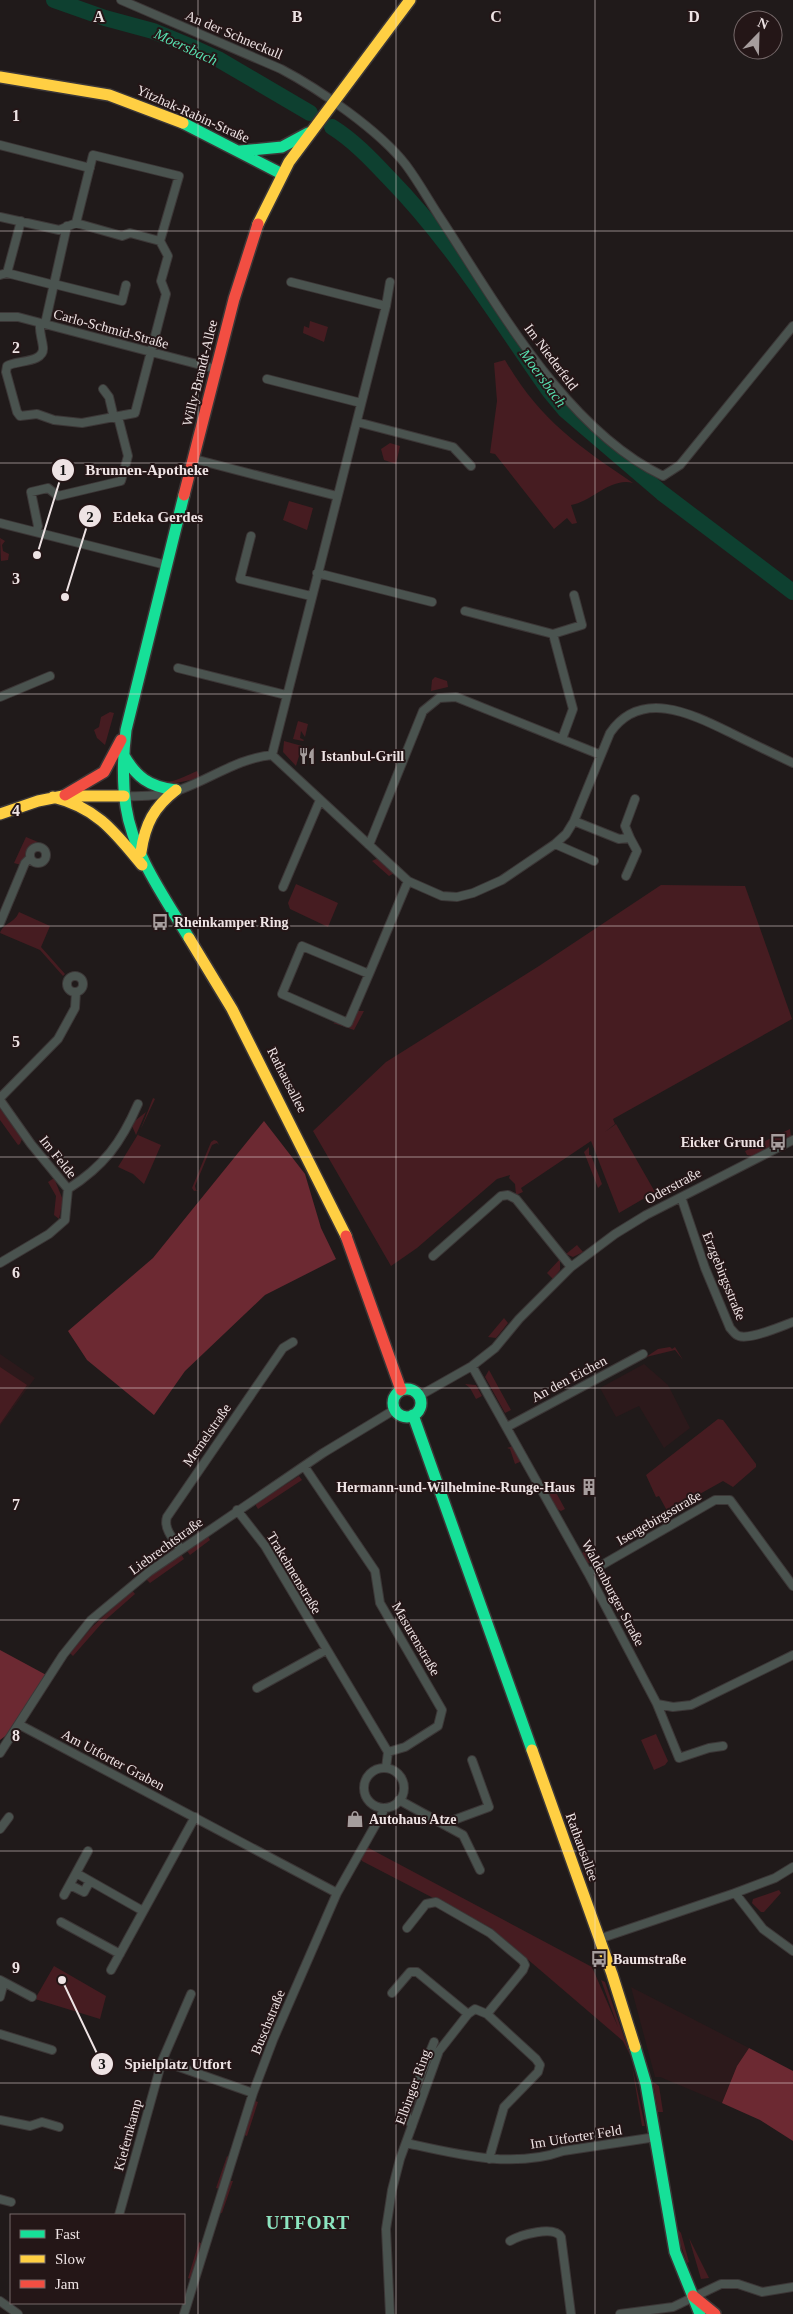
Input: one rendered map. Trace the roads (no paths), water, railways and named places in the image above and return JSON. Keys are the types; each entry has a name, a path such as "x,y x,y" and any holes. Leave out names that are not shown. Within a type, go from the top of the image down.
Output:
{"street":[{"name":"An der Schneckull","path":"121,0 281,69 334,102"},
{"name":"Willy-Brandt-Allee","path":"124,796 123,754 126,730 216,369 248,252 258,224 282,174 410,0"},
{"name":"Yitzhak-Rabin-Straße","path":"0,78 96,92 119,98 168,116 282,174"},
{"name":"Im Niederfeld","path":"334,102 370,129 406,164 497,305 564,397 605,437 656,473 663,476 680,465 793,326"},
{"path":"239,151 282,147 312,131"},
{"path":"0,146 90,168"},
{"path":"67,226 54,285 39,332 43,347 42,354 38,358 12,363 7,366 6,372 16,412 20,416 37,414 54,420 82,423 136,413 166,294 161,281 168,256 160,241 179,176 93,155 76,223"},
{"path":"0,217 59,230 76,223 122,236 130,233 160,241"},
{"path":"21,221 4,274 122,301 126,285"},
{"path":"291,282 386,306"},
{"path":"272,755 311,596 362,403 386,306 390,282"},
{"name":"Carlo-Schmid-Straße","path":"0,317 18,317 43,323 216,369"},
{"path":"267,379 362,403"},
{"path":"36,532 38,526 31,492 48,488 58,496 121,481 128,456 109,397 103,389"},
{"path":"356,422 453,447 471,466"},
{"path":"194,459 337,496"},
{"path":"0,523 166,566"},
{"path":"251,536 240,579 311,596"},
{"path":"317,573 432,602"},
{"path":"465,611 553,634 582,625 574,595"},
{"path":"553,634 573,708 562,739"},
{"path":"178,668 286,695"},
{"path":"0,697 50,676"},
{"path":"369,845 423,710 439,698 456,697 601,755"},
{"path":"58,796 152,796 176,790 258,756 272,755 408,881 442,896 465,894 502,880 566,834 574,821 610,733 618,722 640,711 653,708 669,708 690,713 793,763"},
{"path":"0,814 58,796 104,772 115,755 126,730"},
{"path":"123,754 139,779 156,787 176,790"},
{"path":"141,854 143,835 151,813 176,790"},
{"path":"58,796 81,805 103,819 153,878"},
{"name":"Rathausallee","path":"124,796 128,819 141,854 153,878 232,1009 339,1218 355,1257 402,1390"},
{"path":"282,887 320,800"},
{"path":"626,876 637,850 625,826 635,800"},
{"path":"574,821 619,839 630,838"},
{"path":"554,844 594,861"},
{"path":"0,923 25,863 30,858"},
{"path":"369,974 302,946 282,994 348,1022 369,974 408,881"},
{"path":"0,1099 58,1039 75,1008 76,992"},
{"name":"Im Felde","path":"0,1099 31,1144 68,1190 65,1220 49,1234 0,1263"},
{"path":"68,1190 93,1173 128,1126 138,1104"},
{"name":"Oderstraße","path":"419,1396 472,1366 495,1348 518,1319 571,1267 646,1215 793,1140"},
{"path":"433,1256 501,1196 508,1195 516,1199 571,1267"},
{"name":"Erzgebirgsstraße","path":"681,1197 705,1268 730,1328 742,1337 793,1322"},
{"name":"Memelstraße","path":"181,1549 168,1530 165,1522 167,1517 283,1348 293,1342"},
{"name":"An den Eichen","path":"507,1427 643,1354"},
{"name":"Waldenburger Straße","path":"472,1366 588,1573 656,1704 679,1758 709,1748 723,1746"},
{"path":"410,1389 419,1396 420,1407 413,1415 402,1416 394,1410 393,1400 402,1390 410,1389"},
{"name":"Liebrechtstraße","path":"0,1753 20,1725 63,1655 91,1620 150,1571 237,1510 394,1410"},
{"name":"Rathausallee","path":"413,1415 600,1939 646,2084 675,2252 700,2314"},
{"name":"Masurenstraße","path":"304,1466 375,1571 380,1603 442,1710 438,1726 405,1747 388,1752"},
{"name":"Isergebirgsstraße","path":"588,1573 715,1500 730,1500 793,1586"},
{"name":"Trakehnenstraße","path":"237,1510 265,1546 388,1752"},
{"path":"257,1688 326,1650"},
{"path":"656,1704 672,1707 690,1705 793,1655"},
{"name":"Am Utforter Graben","path":"20,1725 337,1893"},
{"path":"386,1768 388,1752"},
{"path":"448,1827 451,1821 489,1807 472,1760"},
{"path":"386,1768 393,1770 403,1780 403,1794 400,1800 384,1808 372,1804 365,1793 365,1780 374,1770 386,1768"},
{"path":"400,1800 463,1835 480,1870"},
{"name":"Buschstraße","path":"184,2314 254,2093 273,2040 337,1893 384,1808"},
{"path":"0,1829 9,1817"},
{"path":"111,1970 194,1817"},
{"path":"64,1894 88,1851"},
{"path":"600,1939 735,1893 775,1878 793,1867"},
{"path":"76,1873 143,1911"},
{"path":"70,1885 84,1892 90,1881"},
{"path":"735,1893 764,1929 793,1951"},
{"path":"407,1928 426,1904 436,1902 490,1933 523,1961 526,1965 524,1970 487,2014"},
{"path":"61,1922 120,1954"},
{"path":"392,1993 410,1972 417,1972 468,2014 475,2009 487,2014 536,2059 540,2065 538,2072 504,2107 489,2159"},
{"path":"0,1998 2,1981 32,1997"},
{"name":"Kiefernkamp","path":"119,2214 162,2061 191,1994"},
{"name":"Elbinger Ring","path":"406,2143 439,2052 468,2014"},
{"path":"0,2034 52,2050"},
{"path":"412,2126 406,2114 407,2109 434,2042"},
{"path":"162,2061 254,2093"},
{"path":"0,2120 30,2126 42,2122 59,2127"},
{"name":"Im Utforter Feld","path":"406,2143 489,2159 550,2156 563,2152 656,2137"},
{"path":"390,2314 386,2229 392,2190 406,2143"},
{"path":"0,2199 11,2202"},
{"path":"510,2241 520,2235 553,2231 559,2234 561,2237 571,2314"},
{"path":"620,2314 649,2312 673,2307 714,2286 730,2282 762,2292 793,2287"},
{"name":"Rathausallee","path":"693,2296 715,2314"},
{"path":"0,2301 18,2314"}],"waterway":[{"name":"Moersbach","path":"54,0 105,18 153,31 194,48 218,59 310,113"},
{"name":"Moersbach","path":"332,127 368,157 433,227 550,392 565,410 662,493 793,592"}],"place":[{"name":"Brunnen-Apotheke","path":"37,555"},
{"name":"Edeka Gerdes","path":"65,597"},
{"name":"Istanbul-Grill","path":"307,756"},
{"name":"Rheinkamper Ring","path":"160,922"},
{"name":"Eicker Grund","path":"778,1142"},
{"name":"Hermann-und-Wilhelmine-Runge-Haus","path":"589,1487"},
{"name":"Autohaus Atze","path":"355,1819"},
{"name":"Baumstraße","path":"599,1959"},
{"name":"Spielplatz Utfort","path":"62,1980"}],"district":[{"name":"UTFORT","path":"308,2222"}]}
